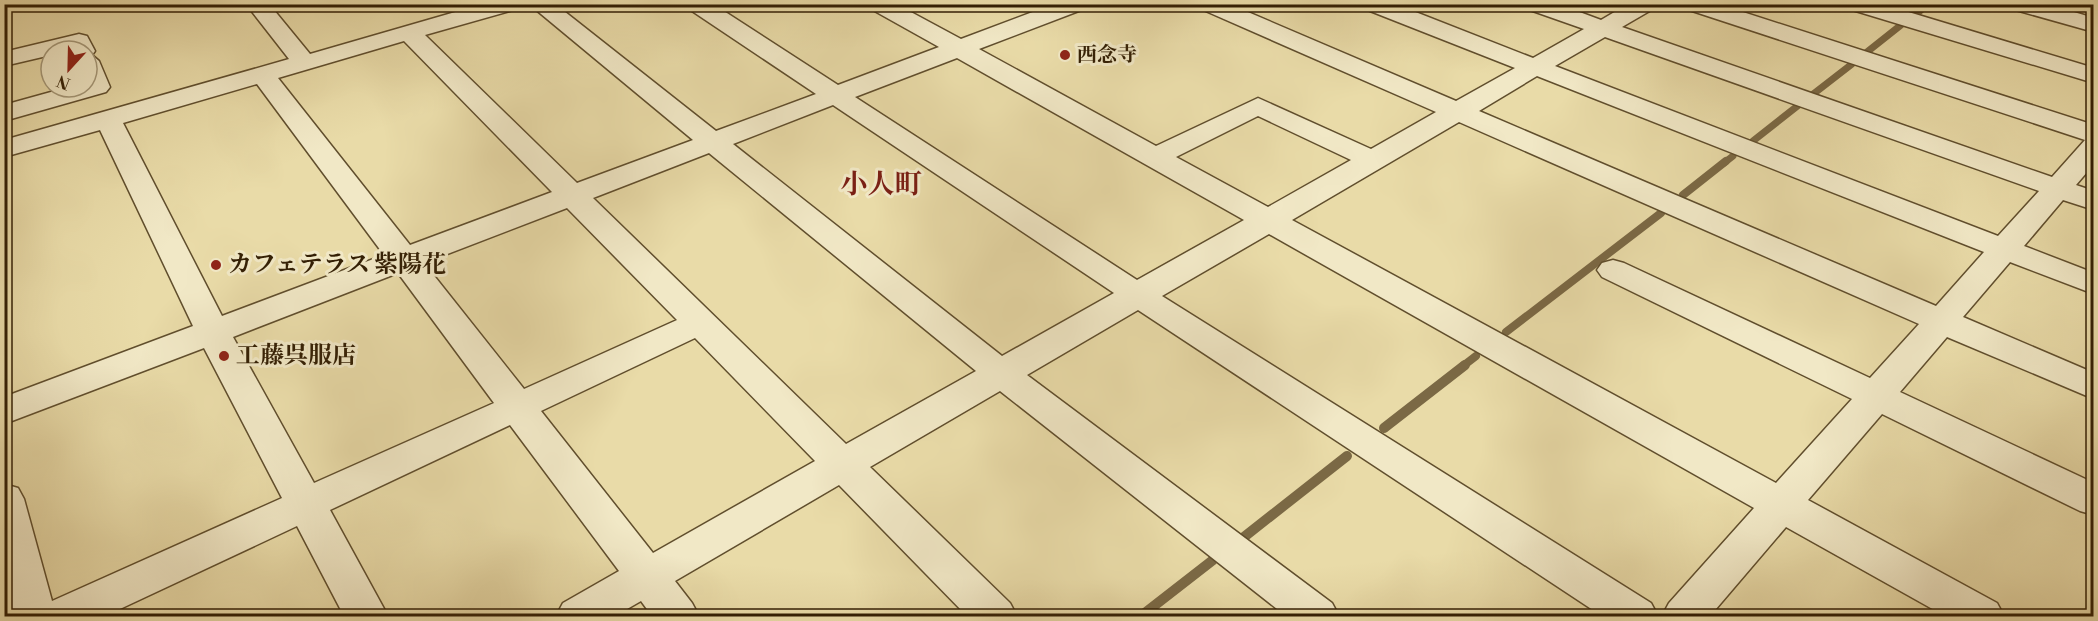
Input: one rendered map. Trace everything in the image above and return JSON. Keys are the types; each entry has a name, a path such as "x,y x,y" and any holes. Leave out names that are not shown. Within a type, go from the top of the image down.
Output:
{"street":[{"path":"257,4 305,63"},
{"path":"4,149 509,4"},
{"path":"540,4 1001,373 1317,616"},
{"path":"697,4 1138,295 1636,616"},
{"path":"879,4 958,50 1982,616"},
{"path":"1209,4 2094,387"},
{"path":"1373,4 2094,285"},
{"path":"1535,4 2094,201"},
{"path":"578,616 845,465 1001,373 1645,4"},
{"path":"1694,4 2094,134"},
{"path":"1857,4 2094,76"},
{"path":"2020,4 2094,25"},
{"path":"4,411 958,50 1062,6"},
{"path":"409,33 995,616"},
{"path":"4,59 39,51"},
{"path":"263,75 677,616"},
{"path":"4,112 52,99"},
{"path":"1154,157 1258,106 1372,160"},
{"path":"108,120 213,332 366,616"},
{"path":"1684,616 1943,322 2094,146"},
{"path":"1613,270 2094,500"},
{"path":"4,500 34,612 307,506 701,322"}],"waterway":[{"path":"1915,15 1928,4"},
{"path":"1867,52 1901,25"},
{"path":"1812,95 1852,64"},
{"path":"1753,141 1800,104"},
{"path":"1724,163 1733,156"},
{"path":"1683,195 1726,161"},
{"path":"1506,332 1661,213"},
{"path":"1463,366 1476,356"},
{"path":"1384,428 1465,365"},
{"path":"1244,537 1347,456"},
{"path":"1141,616 1213,560"}],"place":[{"name":"西念寺","path":"1065,55"},
{"name":"カフェテラス 紫陽花","path":"216,265"},
{"name":"工藤呉服店","path":"224,356"}],"district":[{"name":"小人町","path":"881,185"}]}
